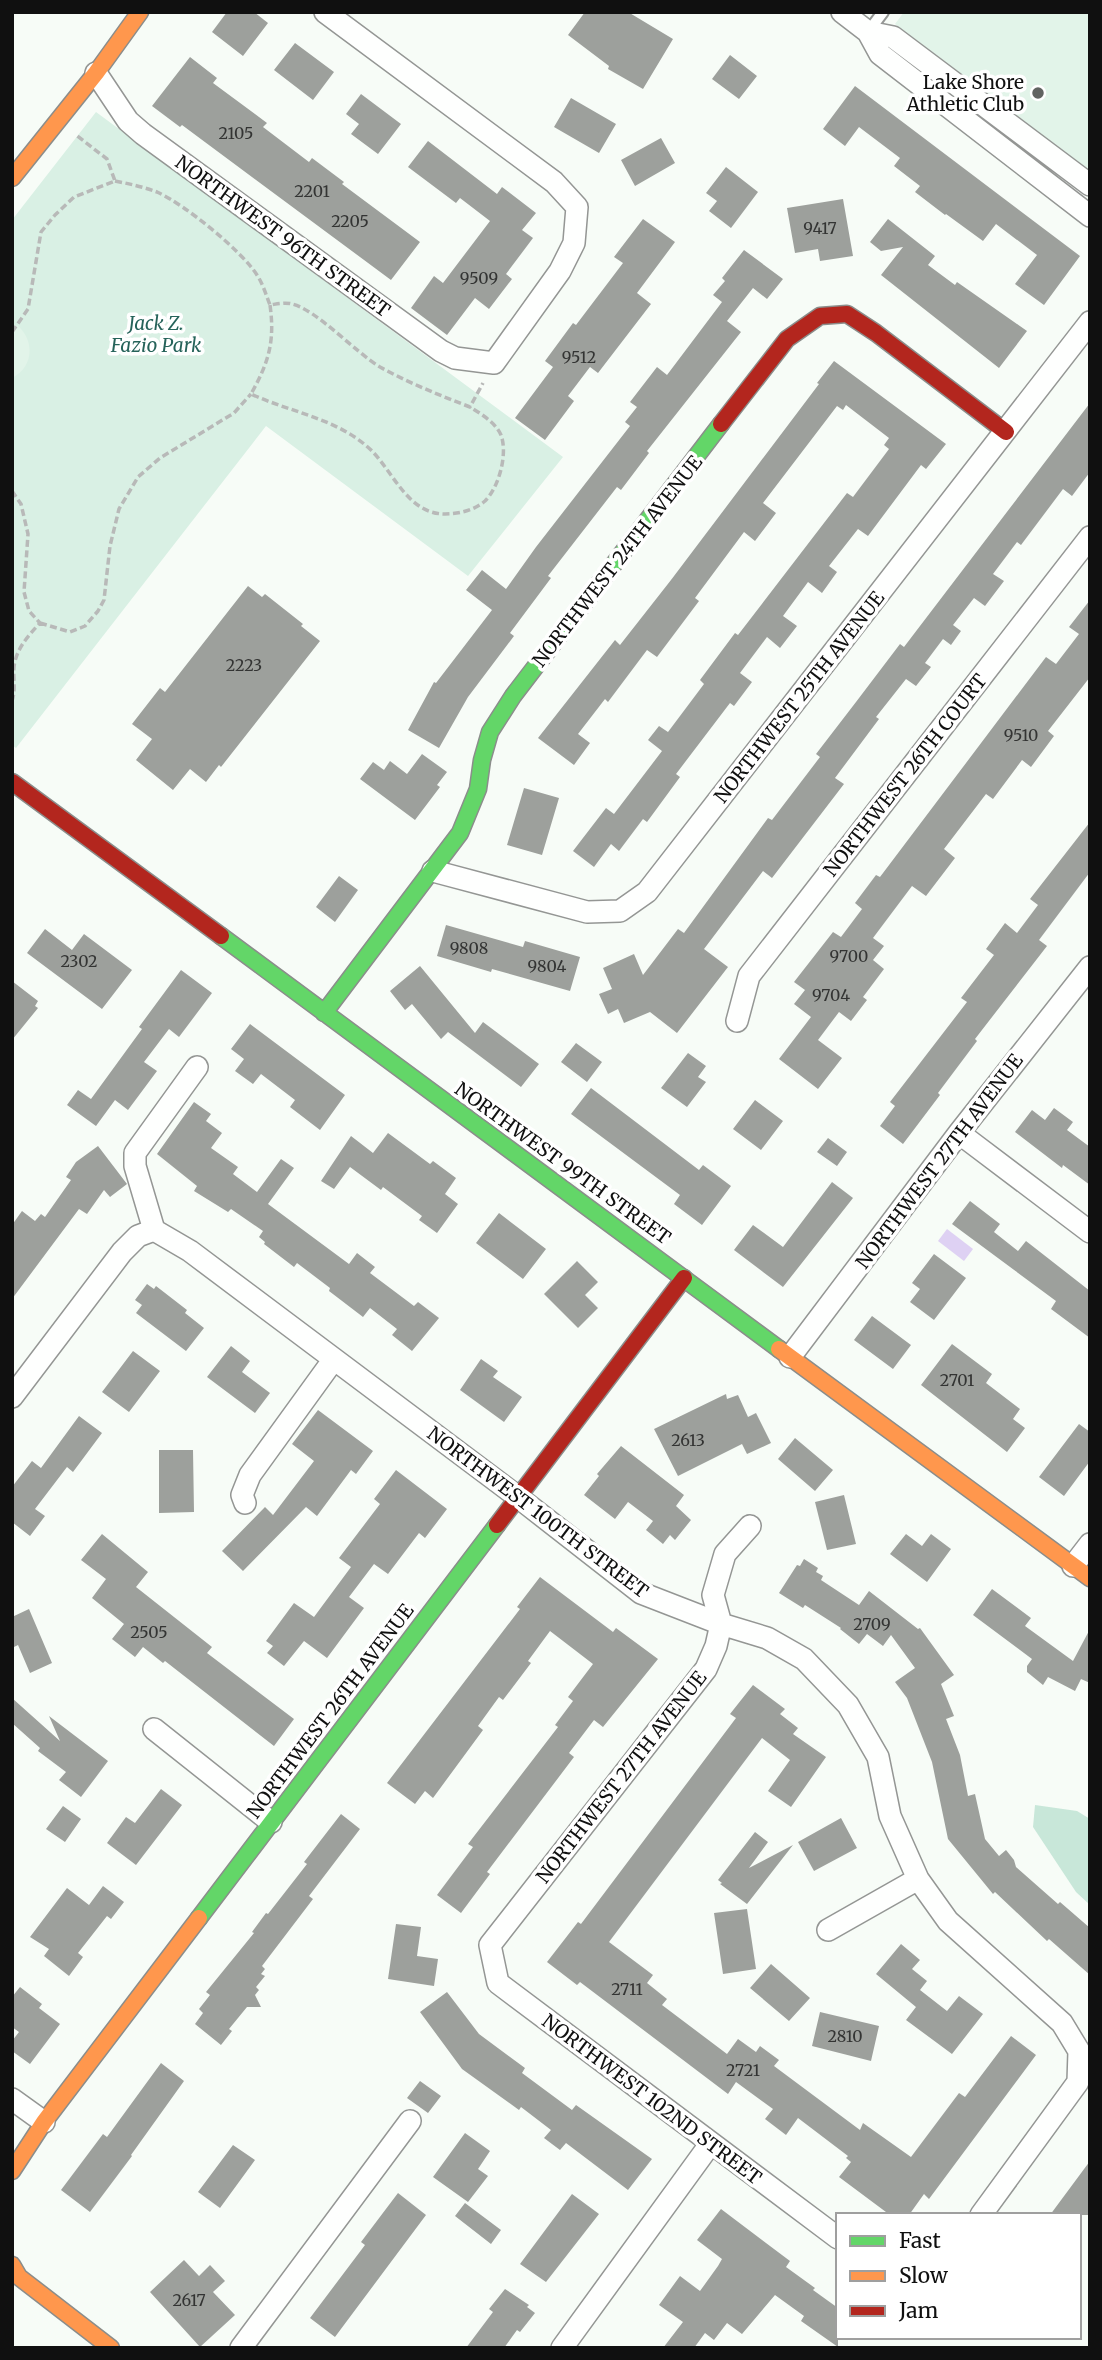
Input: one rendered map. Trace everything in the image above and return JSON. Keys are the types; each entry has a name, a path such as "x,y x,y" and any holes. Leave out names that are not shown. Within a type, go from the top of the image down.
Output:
{"street":[{"path":"12,178 96,73 140,12"},
{"path":"325,12 554,182 577,207 573,243 560,271 494,363"},
{"path":"842,12 868,32 880,54 1090,216"},
{"path":"868,32 893,37 1090,184"},
{"name":"NORTHWEST 96TH STREET","path":"96,73 128,121 143,134 440,351 455,358 494,363"},
{"name":"NORTHWEST 24TH AVENUE","path":"324,1013 460,833 478,789 490,732 513,696 787,339 820,316 846,314 876,333 1006,432"},
{"name":"NORTHWEST 25TH AVENUE","path":"433,871 587,912 620,911 647,892 1090,322"},
{"name":"NORTHWEST 26TH COURT","path":"737,1021 749,976 1090,537"},
{"name":"NORTHWEST 99TH STREET","path":"12,782 1081,1572"},
{"name":"NORTHWEST 27TH AVENUE","path":"790,1357 959,1133 1090,967"},
{"path":"13,1395 122,1252 138,1236 155,1230 135,1167 135,1153 197,1067"},
{"path":"959,1133 1090,1233"},
{"name":"NORTHWEST 100TH STREET","path":"155,1230 190,1251 518,1497 641,1593 766,1638 804,1659 848,1705 878,1758 890,1816 918,1879 948,1921 1062,2023 1079,2051 1078,2082 982,2213"},
{"name":"NORTHWEST 26TH AVENUE","path":"12,2171 44,2122 684,1278"},
{"path":"246,1503 242,1495 250,1475 334,1359"},
{"name":"NORTHWEST 27TH AVENUE","path":"490,1945 706,1669 716,1646 721,1624 713,1595 725,1554 750,1526"},
{"path":"1081,1572 1090,1544"},
{"path":"154,1729 271,1822"},
{"path":"828,1930 918,1879"},
{"name":"NORTHWEST 102ND STREET","path":"490,1945 498,1983 836,2237"},
{"path":"12,2099 44,2122"},
{"path":"241,2348 410,2121"},
{"path":"562,2348 711,2143"},
{"path":"12,2266 19,2277 111,2348"}],"lane":[{"path":"868,32 883,12"}],"path":[{"path":"58,121 107,159 115,181"},
{"path":"12,332 28,309 41,232 74,197 115,181 160,193 225,240 245,258 258,276 270,305 274,328 262,374 251,394 234,413 160,458 138,477 118,509 110,546 104,600 85,626 70,632 40,623 29,611 24,592 28,534 21,504 12,491"},
{"path":"251,394 321,418 351,433 372,452 408,498 423,509 442,514 465,512 485,501 498,481 503,457 501,436 488,419 470,407 422,388 380,366 354,349 307,310 290,303 270,305"},
{"path":"470,407 494,363"},
{"path":"12,701 15,690 14,666 20,649 40,623"}],"green space":[{"name":"Lake Shore Athletic Club","path":"904,12 1090,12 1090,172 895,24"},
{"name":"Jack Z. Fazio Park","path":"96,112 563,457 468,576 266,426 16,748 12,745 12,220"},
{"path":"17,325 27,338 29,353 25,367 12,378 12,332"},
{"path":"1035,1805 1077,1811 1090,1819 1090,1905 1076,1892 1033,1827"}],"shaded area":[{"path":"947,1229 973,1249 964,1261 938,1241"}],"building":[{"path":"227,12 254,12 268,23 243,56 212,32"},
{"path":"585,12 628,12 673,39 643,89 608,69 609,66 568,35"},
{"path":"295,43 334,72 313,100 274,70"},
{"path":"730,55 757,76 739,99 712,79"},
{"path":"190,57 217,78 213,83 267,123 263,127 309,162 312,158 344,182 342,184 420,242 391,280 182,125 180,127 152,106"},
{"path":"855,86 1080,256 1044,305 1015,284 1037,255 996,224 983,241 945,215 915,192 920,186 894,166 900,158 859,127 845,146 823,129"},
{"path":"361,94 401,124 378,154 351,134 359,124 346,114"},
{"path":"571,98 616,124 599,153 554,127"},
{"path":"661,138 675,163 635,186 621,160"},
{"path":"428,141 497,194 502,187 536,213 522,230 533,238 506,274 512,279 489,309 475,298 447,335 411,308 434,276 443,283 490,221 460,198 456,203 408,167"},
{"path":"726,167 758,192 731,228 709,211 717,201 706,193"},
{"path":"843,199 853,256 820,261 818,249 795,253 787,208"},
{"path":"643,219 675,242 637,293 651,304 598,373 590,367 568,396 574,401 545,440 515,418 553,367 545,361 623,263 614,257"},
{"path":"888,219 935,256 928,265 1027,331 999,368 881,275 903,247 881,251 870,242"},
{"path":"744,250 783,279 767,299 753,288 727,321 741,332 647,451 649,453 621,490 617,487 548,576 551,578 510,633 514,636 468,697 439,748 408,730 434,682 436,683 492,610 466,590 482,570 506,589 630,426 625,422 637,407 630,402 657,367 667,375 722,302 713,295 725,281 722,278"},
{"path":"834,361 946,444 926,469 921,465 868,536 858,529 829,566 837,572 822,593 808,582 783,616 797,626 780,648 767,637 740,673 752,682 734,706 730,703 676,774 680,777 647,822 643,819 619,851 611,844 594,867 573,851 606,808 614,814 662,751 648,740 659,726 668,732 704,684 700,680 735,633 738,635 847,493 853,497 889,449 884,445 889,438 846,405 843,410 837,406 763,503 776,513 755,541 744,532 695,598 699,601 657,657 647,650 608,702 605,699 578,734 590,743 574,765 538,738 615,640 620,645"},
{"path":"1090,403 1090,472 1072,496 1063,489 1021,545 1017,542 993,574 1004,581 985,606 974,598 953,625 961,631 951,645 943,639 925,663 931,667 916,686 906,679 876,717 879,719 835,778 844,784 772,878 763,871 704,949 728,967 677,1033 650,1012 624,1023 618,1009 608,1014 599,994 612,989 603,968 634,954 643,975 678,929 684,933 768,818 772,820 820,757 816,754 900,644 904,647"},
{"path":"248,586 262,597 265,594 320,641 221,767 219,765 206,782 190,769 173,790 136,760 152,739 132,724 160,688 165,692"},
{"path":"1090,600 1090,677 1048,731 1054,736 1031,767 1022,760 993,799 986,794 944,849 955,858 926,896 912,886 873,938 884,946 873,960 884,969 863,997 867,1000 851,1021 839,1012 818,1040 842,1058 818,1089 779,1059 811,1017 794,1004 805,990 794,982 833,932 841,937 862,909 855,903 876,875 880,877 1046,657 1056,664 1079,634 1069,627"},
{"path":"422,754 447,772 437,785 440,787 415,820 360,779 373,762 384,770 390,761 407,774"},
{"path":"524,788 559,798 542,855 507,845"},
{"path":"1090,822 1090,872 1039,940 1047,946 975,1039 977,1041 938,1093 940,1095 903,1144 880,1126 895,1106 890,1102 967,1002 961,998 994,955 986,949 1005,923 1017,933 1038,905 1030,899"},
{"path":"339,876 358,890 335,922 316,907"},
{"path":"446,925 523,947 525,941 580,957 570,991 437,956"},
{"path":"45,929 72,950 84,934 132,970 102,1009 27,953"},
{"path":"420,966 475,1033 483,1022 539,1064 521,1087 448,1032 441,1039 412,1004 405,1010 390,991"},
{"path":"181,970 212,993 179,1037 169,1029 144,1062 157,1071 128,1110 115,1100 96,1126 67,1105 78,1090 91,1099"},
{"path":"12,981 38,1001 35,1006 38,1008 12,1040"},
{"path":"250,1024 345,1095 320,1130 290,1107 295,1100 261,1074 253,1084 235,1071 244,1059 231,1049"},
{"path":"576,1043 602,1062 587,1082 561,1062"},
{"path":"688,1053 706,1066 698,1077 706,1082 687,1107 661,1088"},
{"path":"591,1088 699,1170 703,1165 731,1186 702,1225 674,1204 680,1195 571,1114"},
{"path":"755,1100 783,1121 761,1150 733,1129"},
{"path":"194,1102 211,1114 206,1121 222,1133 211,1148 238,1167 233,1174 257,1192 281,1159 294,1168 268,1204 349,1264 357,1253 375,1267 370,1273 414,1306 418,1302 439,1318 412,1351 392,1335 397,1329 370,1308 363,1317 297,1263 294,1267 264,1244 259,1237 263,1231 231,1209 228,1212 194,1191 197,1186 157,1154"},
{"path":"1054,1108 1073,1122 1067,1130 1090,1147 1090,1185 1063,1165 1062,1168 1015,1132 1032,1110 1045,1120"},
{"path":"388,1133 430,1164 433,1161 456,1178 445,1194 458,1204 437,1233 419,1220 422,1216 350,1167 334,1189 321,1181 351,1136 373,1153"},
{"path":"828,1138 847,1152 837,1166 817,1152"},
{"path":"98,1146 127,1184 110,1197 104,1190 87,1214 79,1209 12,1299 12,1225 22,1211 35,1221 41,1214 45,1217 71,1180 66,1177 76,1162"},
{"path":"832,1182 853,1198 783,1287 734,1250 753,1225 783,1247"},
{"path":"970,1201 1000,1224 994,1232 1018,1251 1026,1241 1090,1291 1090,1338 1051,1309 1056,1301 952,1224"},
{"path":"499,1213 546,1249 523,1279 476,1243"},
{"path":"934,1254 966,1278 934,1320 910,1302 920,1289 912,1283"},
{"path":"577,1261 598,1282 585,1295 598,1308 578,1328 544,1294"},
{"path":"147,1284 154,1289 156,1286 187,1310 185,1313 204,1328 186,1351 136,1313 142,1305 135,1300"},
{"path":"872,1316 911,1345 893,1369 854,1340"},
{"path":"952,1344 992,1374 986,1383 1020,1409 1013,1419 1025,1428 1007,1452 921,1385"},
{"path":"231,1346 250,1361 242,1372 270,1393 255,1413 207,1377"},
{"path":"133,1351 160,1371 129,1412 102,1392"},
{"path":"481,1359 498,1371 493,1377 522,1397 504,1422 460,1390"},
{"path":"726,1394 727,1399 738,1395 748,1417 756,1413 771,1443 747,1454 742,1444 678,1476 654,1429"},
{"path":"318,1410 373,1451 356,1474 351,1470 317,1516 306,1507 243,1571 222,1551 265,1507 273,1515 314,1461 292,1444"},
{"path":"79,1416 102,1433 73,1472 67,1467 35,1509 45,1516 30,1536 12,1522 12,1487 32,1461 41,1468"},
{"path":"1079,1424 1090,1432 1090,1461 1064,1496 1039,1477"},
{"path":"795,1438 833,1470 815,1491 778,1459"},
{"path":"621,1446 684,1495 676,1506 691,1520 675,1540 670,1535 663,1544 646,1530 653,1521 628,1502 615,1519 584,1495 599,1476 597,1474"},
{"path":"159,1450 193,1450 194,1512 159,1513"},
{"path":"396,1470 447,1509 425,1538 419,1533 388,1574 374,1564 349,1597 364,1608 327,1658 304,1641 284,1666 267,1653 273,1646 266,1641 294,1603 314,1617 351,1567 339,1558 380,1504 374,1499"},
{"path":"844,1495 856,1544 827,1550 815,1502"},
{"path":"102,1534 148,1572 136,1587 212,1647 207,1653 294,1719 274,1746 165,1661 163,1663 143,1647 135,1657 112,1639 124,1624 92,1598 106,1579 81,1560"},
{"path":"906,1534 922,1546 931,1534 951,1549 927,1582 890,1554"},
{"path":"804,1559 818,1568 816,1572 823,1576 821,1580 859,1605 869,1591 920,1628 954,1675 941,1684 954,1716 946,1719 960,1755 968,1796 975,1794 985,1839 999,1856 1006,1850 1016,1867 1090,1928 1090,1975 1049,1939 1047,1941 995,1892 993,1894 948,1839 932,1762 907,1698 895,1682 915,1668 891,1635 883,1646 867,1634 859,1644 841,1628 805,1605 803,1608 779,1593"},
{"path":"540,1577 613,1632 616,1628 658,1659 603,1727 594,1720 569,1753 574,1757 487,1872 490,1874 461,1913 437,1895 473,1847 468,1844 558,1727 555,1725 573,1701 568,1697 593,1664 550,1631 528,1661 531,1663 503,1700 499,1697 478,1726 483,1730 433,1798 425,1791 415,1804 387,1783 520,1609 517,1607"},
{"path":"992,1589 1031,1618 1025,1626 1073,1661 1090,1629 1090,1683 1081,1679 1075,1691 1048,1677 1043,1685 1027,1672 1027,1666 1032,1659 973,1615"},
{"path":"29,1609 52,1663 30,1673 18,1645 12,1648 12,1617"},
{"path":"753,1685 785,1709 780,1714 798,1728 793,1734 826,1757 791,1807 768,1791 790,1760 762,1738 609,1942 653,1975 647,1983 667,1999 662,2005 727,2054 738,2039 756,2052 760,2046 779,2060 774,2066 860,2130 863,2123 911,2157 959,2093 965,2097 1011,2036 1036,2055 929,2199 924,2194 910,2213 887,2213 839,2177 851,2162 846,2158 848,2156 798,2118 786,2135 765,2119 773,2109 736,2082 728,2094 580,1982 577,1985 547,1962 578,1922 581,1924 736,1718 730,1714"},
{"path":"12,1698 60,1741 49,1716 108,1761 81,1797 59,1780 66,1772 38,1751 40,1748 12,1723"},
{"path":"161,1789 182,1805 136,1865 107,1843 126,1817 135,1823"},
{"path":"63,1806 81,1819 65,1842 46,1829"},
{"path":"341,1814 360,1829 309,1896 313,1899 262,1966 265,1969 261,1974 265,1976 256,1987 259,1990 255,1995 261,2007 247,2007 229,2029 232,2031 221,2045 195,2024 203,2013 199,2009 210,1995 206,1992 307,1864 304,1862"},
{"path":"841,1818 857,1848 814,1871 798,1842"},
{"path":"755,1832 768,1842 749,1868 793,1845 747,1904 718,1880"},
{"path":"103,1886 124,1902 111,1919 107,1916 78,1953 83,1957 69,1976 44,1956 49,1949 30,1937 67,1888 89,1905"},
{"path":"747,1909 756,1969 723,1974 714,1913"},
{"path":"396,1924 421,1927 417,1956 438,1959 434,1986 388,1979"},
{"path":"901,1944 920,1960 912,1969 927,1981 920,1990 947,2011 959,1996 983,2014 952,2054 906,2020 916,2007 876,1974"},
{"path":"771,1964 810,1998 789,2021 750,1988"},
{"path":"20,1987 42,2004 39,2008 60,2024 30,2064 12,2051 12,2041 19,2032 12,2027 12,1997"},
{"path":"447,1992 479,2034 525,2068 522,2073 572,2110 576,2105 652,2159 628,2190 566,2143 560,2150 544,2138 551,2130 462,2069 420,2012"},
{"path":"820,2012 879,2026 871,2061 812,2046"},
{"path":"161,2063 184,2081 90,2212 61,2190 103,2134 107,2137"},
{"path":"420,2081 441,2096 428,2113 407,2098"},
{"path":"465,2133 490,2151 478,2169 488,2176 468,2202 433,2177"},
{"path":"233,2145 255,2160 220,2208 198,2192"},
{"path":"1090,2161 1090,2215 1051,2213"},
{"path":"398,2193 426,2215 335,2337 310,2318 365,2245 361,2242"},
{"path":"572,2194 599,2214 546,2282 520,2264"},
{"path":"465,2203 501,2230 491,2244 455,2216"},
{"path":"721,2209 790,2261 786,2267 836,2307 838,2347 801,2321 804,2316 775,2295 742,2334 727,2323 714,2340 705,2333 694,2348 663,2348 683,2322 659,2305 680,2276 700,2291 722,2259 697,2240"},
{"path":"184,2260 199,2276 210,2265 225,2281 213,2292 235,2315 200,2347 150,2292"},
{"path":"505,2289 529,2305 527,2307 535,2313 520,2332 517,2330 504,2348 466,2348 493,2312 489,2309"}],"traffic: fast":[{"path":"324,1013 460,833 478,789 490,732 513,696 721,424"},
{"path":"221,936 779,1349"},
{"path":"199,1918 497,1525"}],"traffic: slow":[{"path":"12,178 96,73 140,12"},
{"path":"779,1349 1090,1578"},
{"path":"12,2171 44,2122 199,1918"},
{"path":"12,2265 19,2277 111,2348"}],"traffic: jam":[{"path":"721,424 787,339 820,316 847,314 1006,432"},
{"path":"12,782 221,936"},
{"path":"497,1525 684,1278"}],"place":[{"name":"Lake Shore Athletic Club","path":"1038,93"}]}
